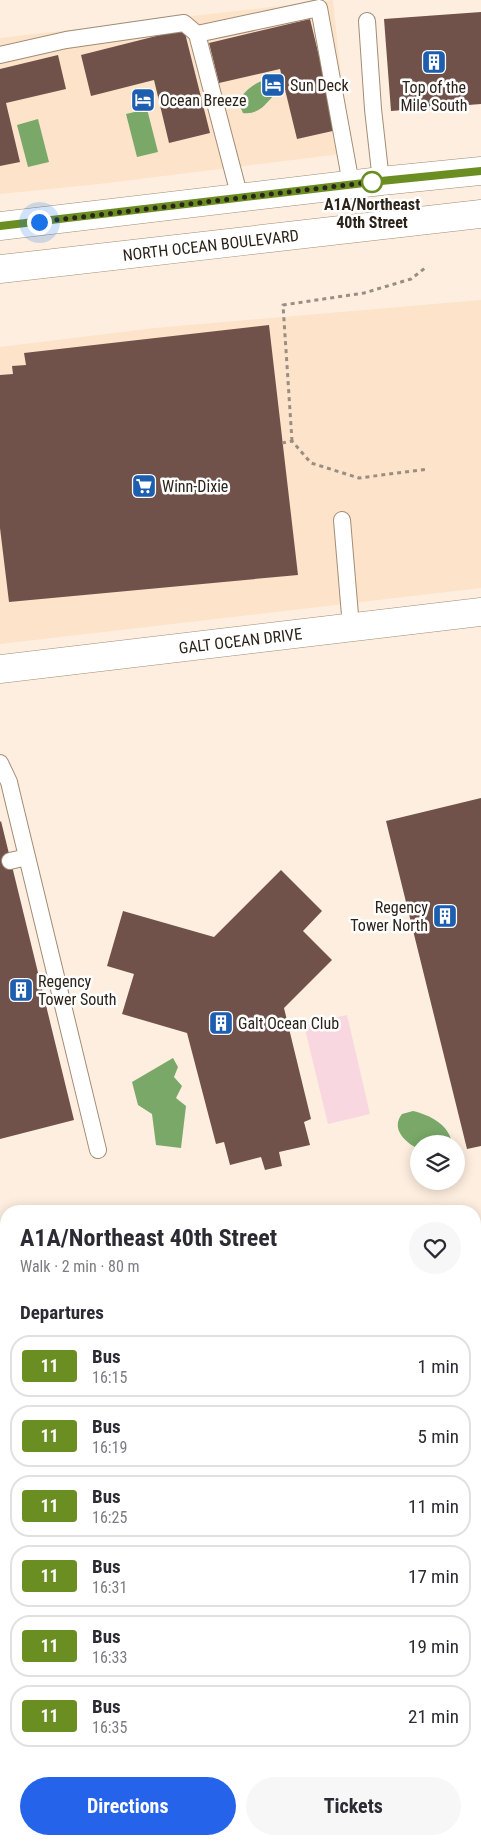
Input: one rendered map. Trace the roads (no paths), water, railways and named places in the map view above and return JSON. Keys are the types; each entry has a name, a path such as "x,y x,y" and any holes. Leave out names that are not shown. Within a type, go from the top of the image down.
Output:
{"main road":[{"path":"0,226 351,184 481,171"},
{"name":"NORTH OCEAN BOULEVARD","path":"0,269 481,214"},
{"name":"GALT OCEAN DRIVE","path":"0,669 481,612"}],"lane":[{"path":"197,34 319,8 351,184"},
{"path":"367,21 373,109 381,181"},
{"path":"0,55 66,40 184,23 197,34 240,198"},
{"path":"342,520 351,627"},
{"path":"0,763 9,782 7,805 27,857 98,1150"},
{"path":"10,861 27,857"}],"place":[{"name":"Top of the Mile South","path":"434,62"},
{"name":"Sun Deck","path":"273,85"},
{"name":"Ocean Breeze","path":"143,100"},
{"name":"A1A/Northeast 40th Street","path":"372,182"},
{"name":"Winn-Dixie","path":"144,486"},
{"name":"Regency Tower North","path":"445,916"},
{"name":"Regency Tower South","path":"21,990"},
{"name":"Galt Ocean Club","path":"221,1023"}]}
